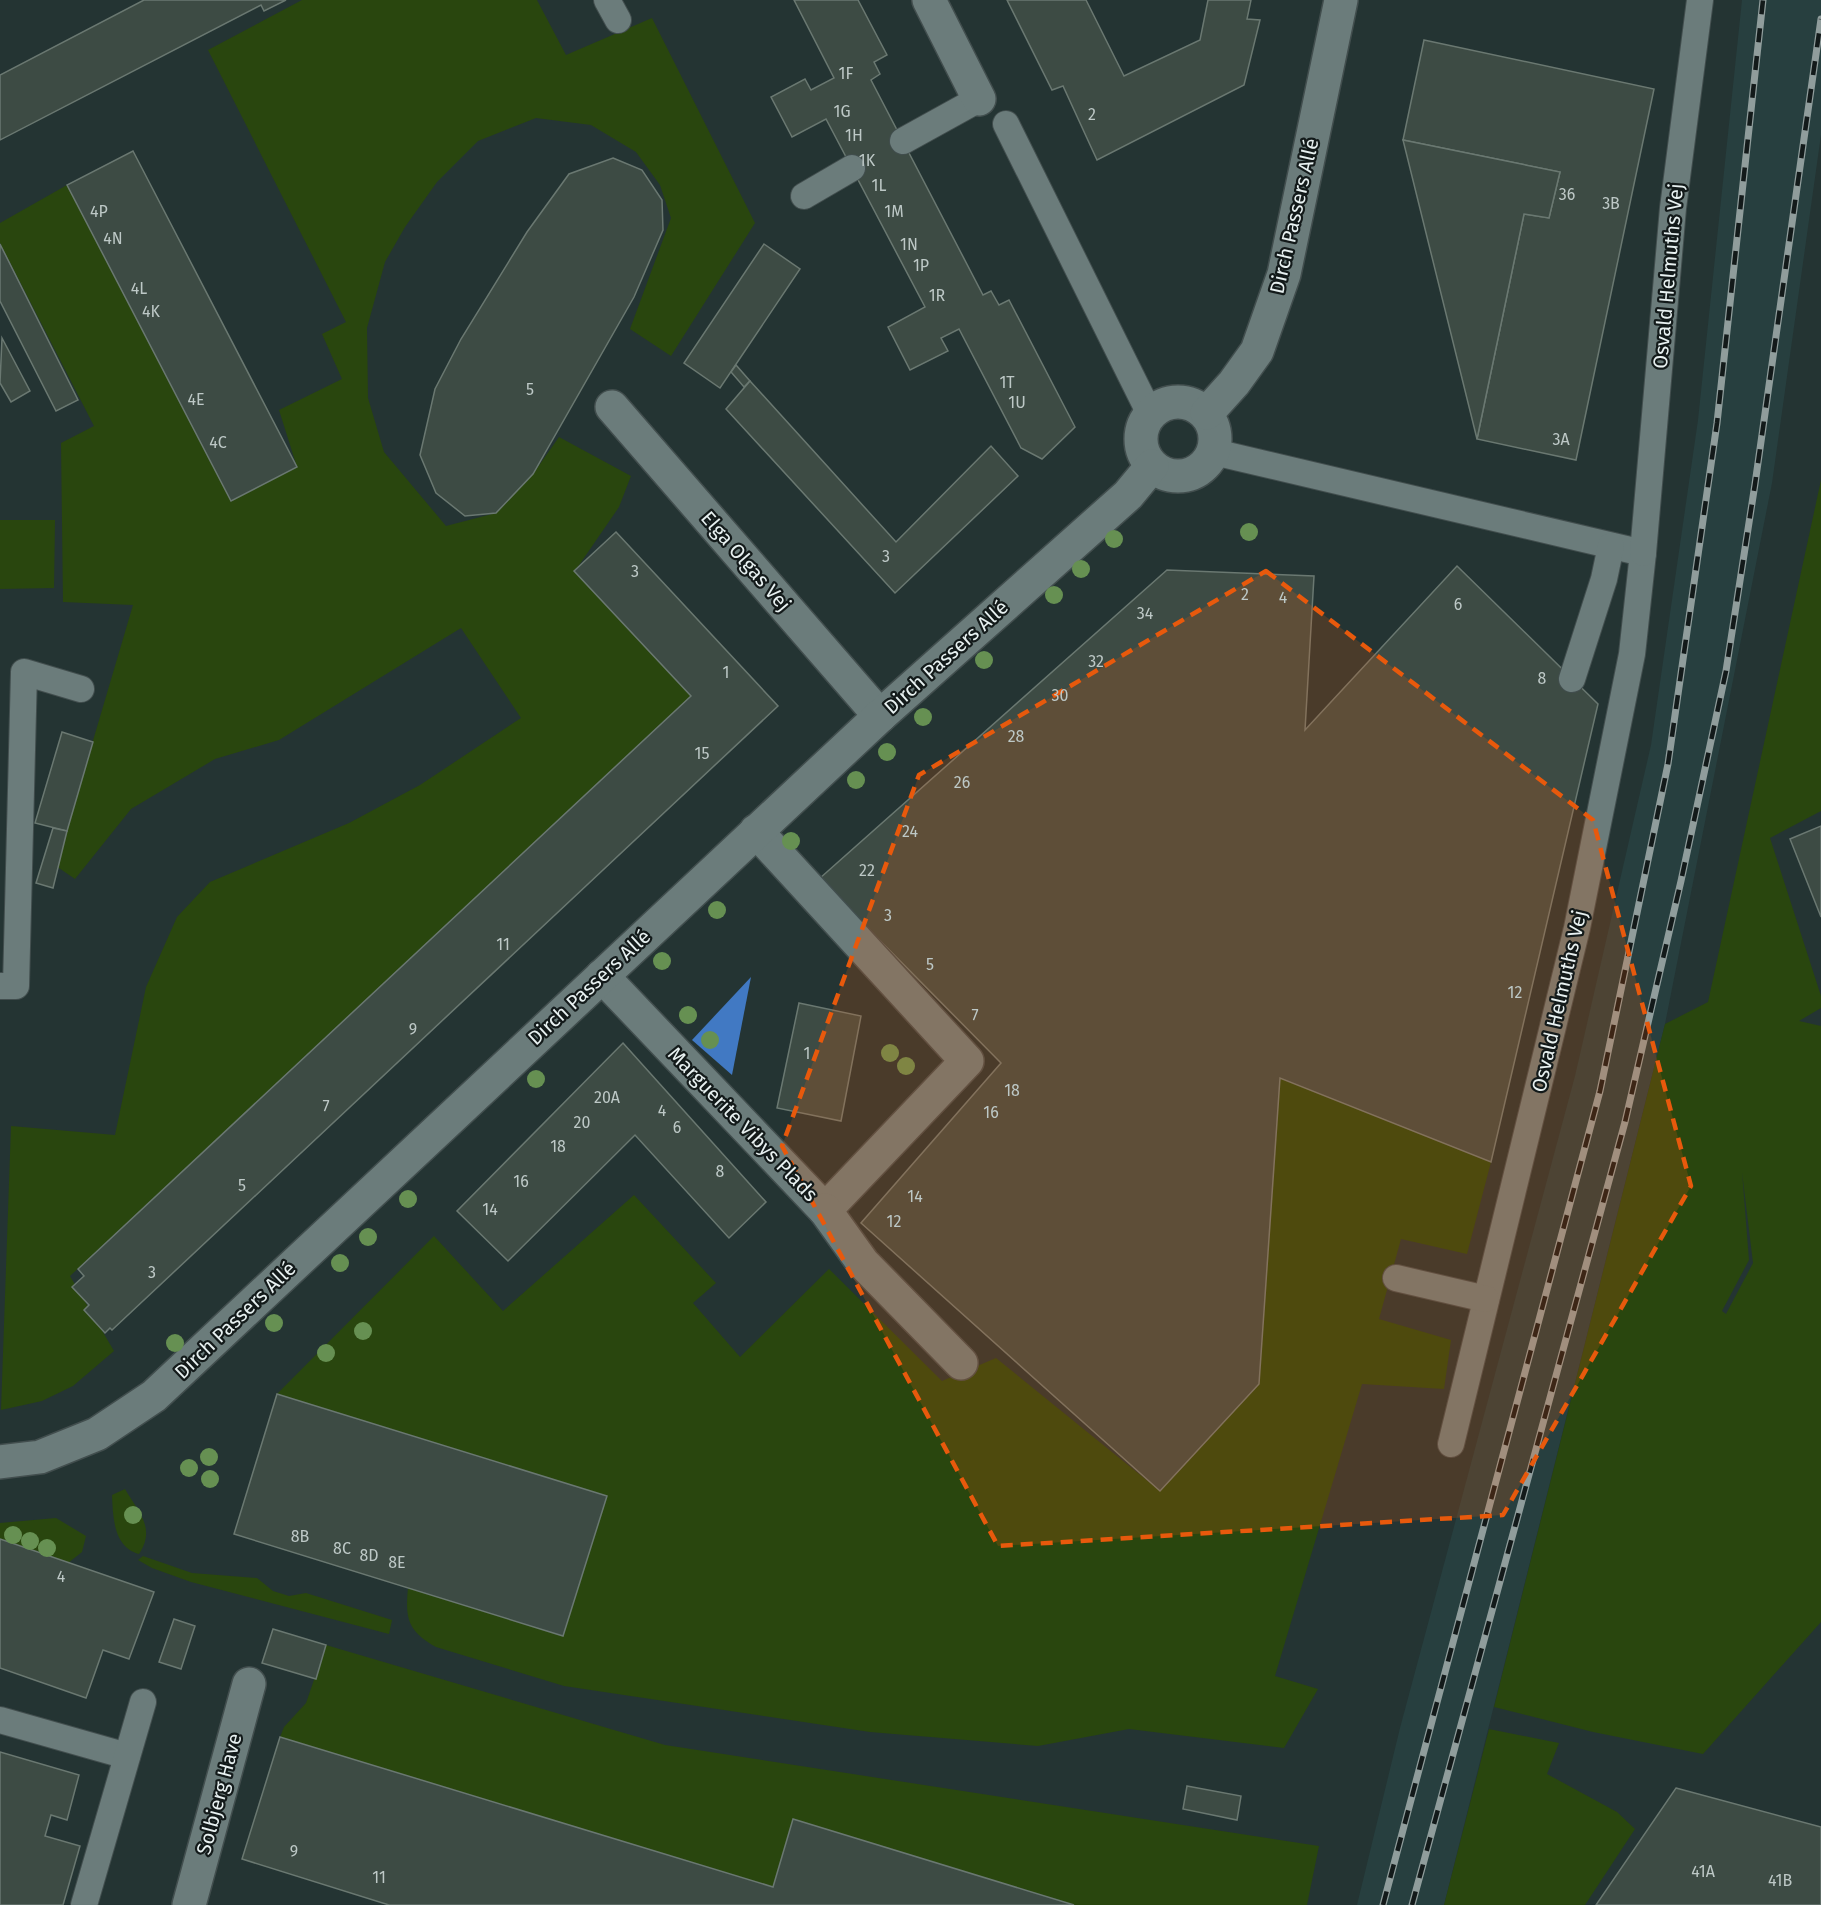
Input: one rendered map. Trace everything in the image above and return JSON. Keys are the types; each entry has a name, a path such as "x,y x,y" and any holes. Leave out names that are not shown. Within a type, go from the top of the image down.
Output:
{"street":[{"path":"929,0 979,99"},
{"name":"Dirch Passers Allé","path":"1207,413 1234,383 1257,351 1284,274 1341,0"},
{"path":"1175,401 1188,403 1207,413 1216,436 1214,452 1200,469 1180,477 1165,475 1152,466 1143,455 1142,427 1150,414 1161,405 1175,401"},
{"name":"Elga Olgas Vej","path":"612,407 880,716"},
{"name":"Dirch Passers Allé","path":"0,1462 40,1457 97,1434 154,1396 880,716 1128,495 1152,466"},
{"name":"Marguerite Vibys Plads","path":"602,976 825,1210 967,1061 756,831"},
{"path":"825,1210 863,1263 961,1363"},
{"name":"Solbjerg Have","path":"189,1905 249,1684"}],"lane":[{"name":"Osvald Helmuths Vej","path":"1451,1444 1580,917 1632,654 1673,208 1700,0"},
{"path":"903,141 979,99"},
{"path":"1006,124 1150,414"},
{"path":"804,196 852,168"},
{"path":"1214,452 1642,553"},
{"path":"1572,679 1604,579 1611,546"},
{"path":"0,986 16,986 10,894 10,798 24,672 81,689"},
{"path":"1396,1278 1486,1299"},
{"path":"84,1905 142,1702"},
{"path":"0,1720 127,1756"}],"highlighted area":[{"path":"1266,571 1593,820 1691,1186 1503,1515 998,1546 782,1146 919,775"}],"shaded area":[{"path":"1742,0 1821,0 1821,135 1772,483 1665,1024 1444,1905 1357,1905 1400,1728 1575,1076 1651,745 1698,420"}],"green space":[{"path":"302,0 537,0 566,55 652,18 755,223 671,356 630,329 671,218 660,185 636,152 591,125 536,118 478,141 437,182 405,227 385,262 367,328 368,398 384,452 446,526 496,513 533,474 559,437 631,476 619,507 575,571 691,696 70,1276 114,1351 73,1386 42,1401 1,1410 11,1126 115,1135 146,987 177,917 210,882 349,823 420,785 521,718 461,628 279,740 215,759 131,809 75,879 56,866 133,605 63,602 61,443 94,426 0,243 0,223 67,185 231,501 297,467 279,410 342,379 322,334 346,322 208,50"},
{"path":"1821,480 1821,811 1770,838 1821,996 1821,1008 1799,1021 1821,1026 1821,1622 1703,1754 1593,1732 1494,1707 1665,1024 1708,1002","holes":["1742,1172 1753,1263 1726,1314 1722,1311 1749,1260"]},
{"path":"0,520 55,520 54,588 0,589"},
{"path":"1280,1078 1491,1162 1467,1254 1401,1239 1379,1319 1451,1340 1444,1389 1362,1384 1275,1676 1318,1689 1284,1748 1129,1729 1038,1746 870,1732 564,1686 436,1647 419,1635 410,1623 407,1608 408,1588 563,1636 607,1496 277,1394 434,1236 503,1311 634,1195 716,1283 693,1303 740,1357 829,1269 942,1381 996,1358 1160,1491 1259,1384"},
{"path":"125,1489 140,1513 146,1528 144,1545 139,1554 124,1545 119,1538 114,1521 112,1495"},
{"path":"56,1518 86,1536 82,1552 68,1563 0,1539 0,1523"},
{"path":"143,1556 192,1573 257,1578 273,1591 289,1596 306,1593 392,1620 389,1634 191,1582 152,1568 138,1560"},
{"path":"326,1645 665,1745 1319,1846 1307,1905 1074,1905 793,1819 773,1887 280,1737 284,1727 306,1703"},
{"path":"1489,1729 1559,1743 1547,1774 1617,1812 1635,1829 1585,1905 1444,1905"}],"water":[{"path":"751,977 732,1075 692,1040"}],"building":[{"path":"144,0 286,0 264,11 261,5 0,140 0,75"},
{"path":"794,0 858,0 887,55 874,62 880,74 871,80 983,295 991,291 999,305 1009,300 1075,427 1042,459 1021,448 959,329 941,338 948,351 910,370 888,327 925,307 826,119 792,137 771,97 805,79 811,90 834,78"},
{"path":"1007,0 1086,0 1124,76 1200,40 1208,0 1251,0 1247,19 1260,20 1244,85 1097,160 1063,86 1052,90"},
{"path":"1424,40 1654,89 1576,460 1477,439 1524,214 1549,218 1560,172 1403,140"},
{"path":"1403,140 1560,172 1549,218 1524,214 1477,439"},
{"path":"133,151 297,467 231,501 67,185"},
{"path":"613,158 642,170 662,200 663,230 634,297 533,474 496,513 465,516 436,493 420,455 435,389 461,339 527,232 569,174"},
{"path":"0,244 78,400 56,411 0,301"},
{"path":"764,244 800,269 720,388 684,363"},
{"path":"2,338 30,391 11,402 0,383"},
{"path":"736,365 750,381 744,387 731,372"},
{"path":"750,381 896,542 991,446 1018,476 895,593 726,409"},
{"path":"616,532 778,706 112,1330 110,1328 105,1333 84,1310 89,1305 72,1287 84,1276 78,1269 691,696 574,571"},
{"path":"1457,566 1598,704 1491,1162 1280,1078 1259,1384 1160,1491 861,1223 1001,1063 819,879 1167,570 1314,576 1305,730"},
{"path":"62,732 93,742 67,831 35,823"},
{"path":"1821,826 1821,917 1790,839"},
{"path":"53,828 67,831 53,888 36,883"},
{"path":"799,1003 861,1016 841,1121 777,1108"},
{"path":"623,1043 766,1202 729,1238 635,1135 508,1261 457,1211"},
{"path":"277,1394 607,1496 563,1636 234,1534"},
{"path":"0,1539 154,1592 129,1659 103,1650 86,1698 0,1668"},
{"path":"174,1619 195,1626 181,1669 159,1662"},
{"path":"273,1629 326,1645 316,1679 262,1663"},
{"path":"280,1737 773,1887 793,1819 1074,1905 389,1905 242,1859"},
{"path":"0,1752 79,1775 67,1820 51,1815 45,1836 80,1846 63,1905 0,1905"},
{"path":"1187,1786 1241,1796 1237,1820 1183,1809"},
{"path":"1676,1788 1821,1827 1821,1905 1596,1905"}],"railway":[{"path":"1383,1905 1600,1091 1668,764 1717,423 1763,0"},
{"path":"1412,1905 1625,1122 1681,881 1726,671 1821,19"}]}
